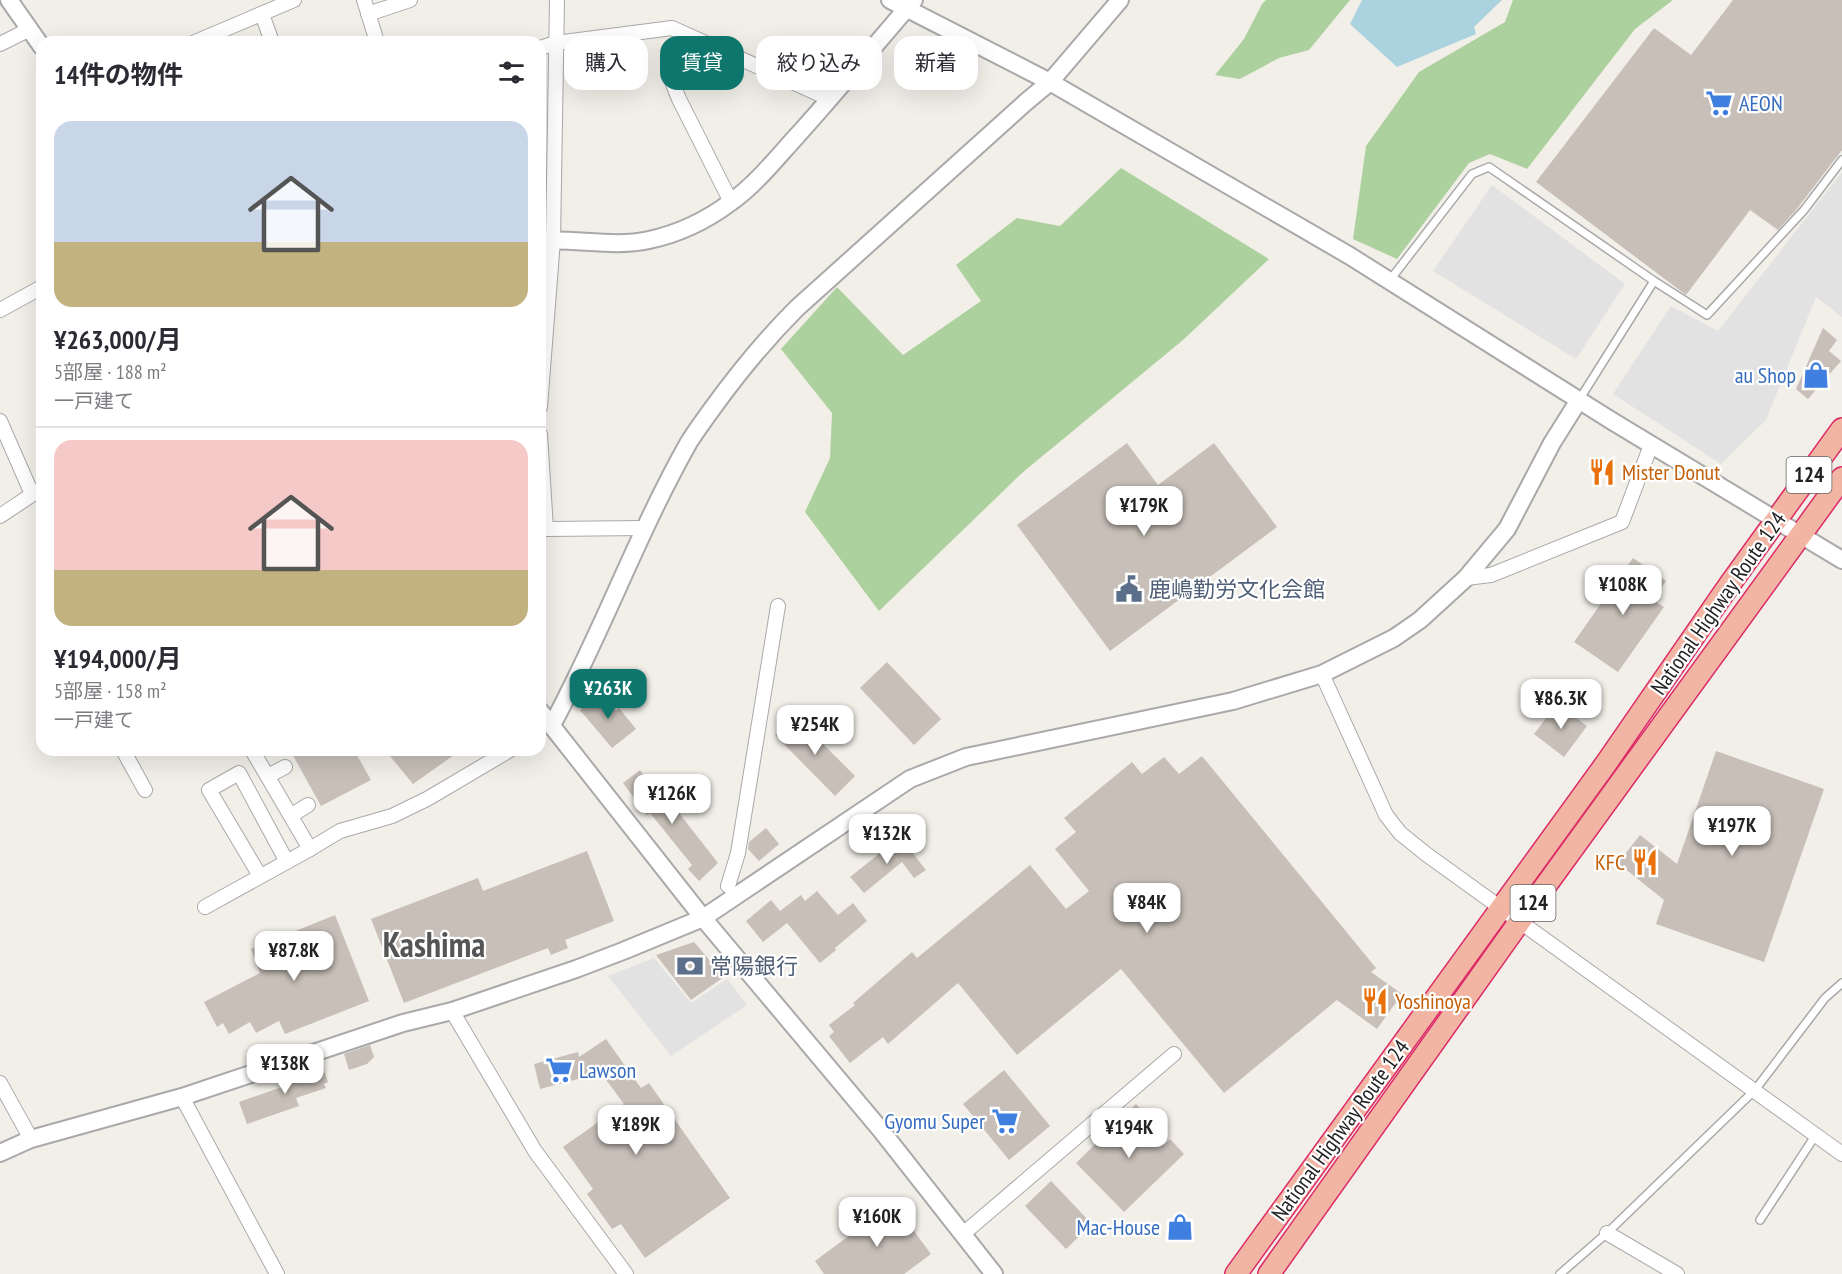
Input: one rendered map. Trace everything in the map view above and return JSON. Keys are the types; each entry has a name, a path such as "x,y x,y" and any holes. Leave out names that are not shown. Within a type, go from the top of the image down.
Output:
{"highway":[{"name":"National Highway Route 124","path":"1236,1274 1502,908 1842,429"},
{"name":"National Highway Route 124","path":"1269,1274 1520,921 1842,478"}],"street":[{"path":"209,36 294,0"},
{"path":"364,0 375,36"},
{"path":"368,14 410,0"},
{"path":"546,264 547,122 556,44 557,0"},
{"path":"890,0 910,4 1050,82 1390,280 1651,445 1842,560"},
{"path":"994,1274 880,1129 546,729 571,690 644,528 690,441 725,391 770,335 806,300 1050,82 1120,0"},
{"path":"16,2 36,38"},
{"path":"547,240 624,243 648,241 675,232 731,202 763,174 910,4"},
{"path":"262,14 270,36"},
{"path":"546,46 672,28 689,36"},
{"path":"0,44 30,29"},
{"path":"744,61 830,99"},
{"path":"675,90 731,202"},
{"path":"0,310 36,290"},
{"path":"0,1153 31,1139 182,1097 403,1023 452,1011 576,969 703,918 883,796 910,779 935,768 966,757 1233,701 1322,674 1394,638 1420,620 1466,578 1507,529 1552,443 1579,400"},
{"path":"0,421 36,489"},
{"path":"1466,578 1491,575 1622,522 1651,445"},
{"path":"0,516 36,492"},
{"path":"546,529 644,528"},
{"path":"728,886 738,853 778,606"},
{"path":"1322,674 1386,815 1400,833 1842,1154"},
{"path":"126,756 145,790"},
{"path":"256,756 310,849"},
{"path":"205,907 340,831 392,816 427,799 500,756"},
{"path":"268,776 285,767"},
{"path":"260,876 209,790 238,773 287,862"},
{"path":"292,815 308,806"},
{"path":"452,1011 535,1151 626,1274"},
{"path":"963,1234 1174,1054"},
{"path":"0,1083 31,1139"},
{"path":"182,1097 277,1274"},
{"path":"1607,1233 1677,1274"}],"lane":[{"path":"1390,280 1472,174 1489,167 1707,315 1804,210 1842,159"},
{"path":"1579,400 1653,280"},
{"path":"1560,1274 1607,1233 1755,1090 1825,998 1842,983"},
{"path":"1760,1220 1815,1136"}],"green space":[{"path":"1266,0 1350,0 1309,50 1279,58 1240,79 1215,75 1244,39"},
{"path":"1513,0 1673,0 1635,29 1527,169 1490,154 1469,163 1397,259 1353,239 1366,146 1419,72 1505,22"},
{"path":"1121,168 1269,259 1183,340 1022,473 879,611 805,512 830,458 832,413 781,349 837,287 903,355 981,301 956,265 1017,218 1060,226"}],"shaded area":[{"path":"1842,172 1842,317 1816,297 1766,420 1721,464 1613,394 1671,306 1718,331"},
{"path":"1492,185 1625,284 1576,359 1433,271"},
{"path":"654,958 691,1003 727,979 747,1005 671,1056 608,976"}],"water":[{"path":"1362,0 1502,0 1474,27 1476,34 1397,67 1350,24"}],"building":[{"name":"AEON","path":"1733,0 1842,0 1842,150 1778,230 1750,210 1686,295 1536,182 1654,28 1691,55"},
{"name":"au Shop","path":"1823,328 1837,340 1829,351 1841,361 1808,399 1796,389"},
{"name":"鹿嶋勤労文化会館","path":"1127,443 1158,485 1214,443 1277,527 1110,651 1017,525"},
{"path":"1633,558 1666,581 1653,600 1664,607 1618,672 1574,642"},
{"path":"887,662 941,719 914,745 860,688"},
{"path":"601,692 616,711 619,708 636,729 612,748 580,710"},
{"path":"1557,704 1587,726 1564,757 1534,734"},
{"path":"795,716 855,776 835,796 775,735"},
{"path":"1716,751 1824,789 1764,962 1656,924 1664,900 1618,863 1640,835 1677,864"},
{"path":"293,756 357,756 371,780 321,806"},
{"path":"390,756 453,756 413,784"},
{"path":"1202,756 1376,968 1371,972 1402,994 1377,1029 1337,1000 1224,1093 1121,969 1017,1055 958,983 888,1044 883,1037 850,1063 829,1036 834,1032 829,1025 855,1005 853,1003 912,952 917,958 1030,865 1066,909 1089,891 1055,849 1076,832 1064,818 1132,762 1142,774 1164,757 1179,774"},
{"path":"640,770 668,807 672,804 718,863 699,881 688,869 692,865 650,813 647,815 623,783"},
{"path":"766,828 779,844 759,861 748,849 749,842"},
{"path":"900,837 926,870 914,878 902,862 864,893 850,877"},
{"path":"587,851 614,921 565,940 568,948 551,955 548,948 404,1003 371,919 478,878 483,891"},
{"path":"817,891 838,915 853,903 867,921 820,963 787,923 763,942 746,921 771,900 780,911 801,895 805,901"},
{"path":"335,915 369,1001 285,1034 279,1021 256,1033 250,1022 229,1034 223,1023 217,1027 204,1002 260,973 251,949"},
{"name":"常陽銀行","path":"694,942 724,977 691,1000 656,955"},
{"path":"606,1039 641,1088 649,1083 730,1198 645,1258 621,1224 612,1229 587,1194 593,1189 563,1147 624,1104 601,1073 540,1089 534,1064 578,1052 579,1057"},
{"path":"370,1045 374,1057 367,1064 349,1070 344,1054"},
{"path":"321,1061 328,1082 324,1084 326,1088 296,1098 299,1106 247,1124 239,1102 305,1079 301,1068"},
{"path":"1004,1070 1050,1126 1009,1160 963,1104"},
{"path":"1136,1104 1150,1119 1144,1124 1164,1145 1170,1139 1184,1154 1124,1212 1076,1163"},
{"path":"1051,1181 1092,1224 1066,1249 1025,1206"},
{"path":"893,1203 931,1254 904,1274 824,1274 815,1261"}],"place":[{"name":"AEON","path":"1719,103"},
{"name":"au Shop","path":"1816,375"},
{"name":"Mister Donut","path":"1602,472"},
{"name":"鹿嶋勤労文化会館","path":"1129,589"},
{"name":"KFC","path":"1645,862"},
{"name":"常陽銀行","path":"690,966"},
{"name":"Yoshinoya","path":"1375,1001"},
{"name":"Lawson","path":"559,1070"},
{"name":"Gyomu Super","path":"1005,1121"},
{"name":"Mac-House","path":"1180,1227"}],"district":[{"name":"Kashima","path":"434,945"}]}
